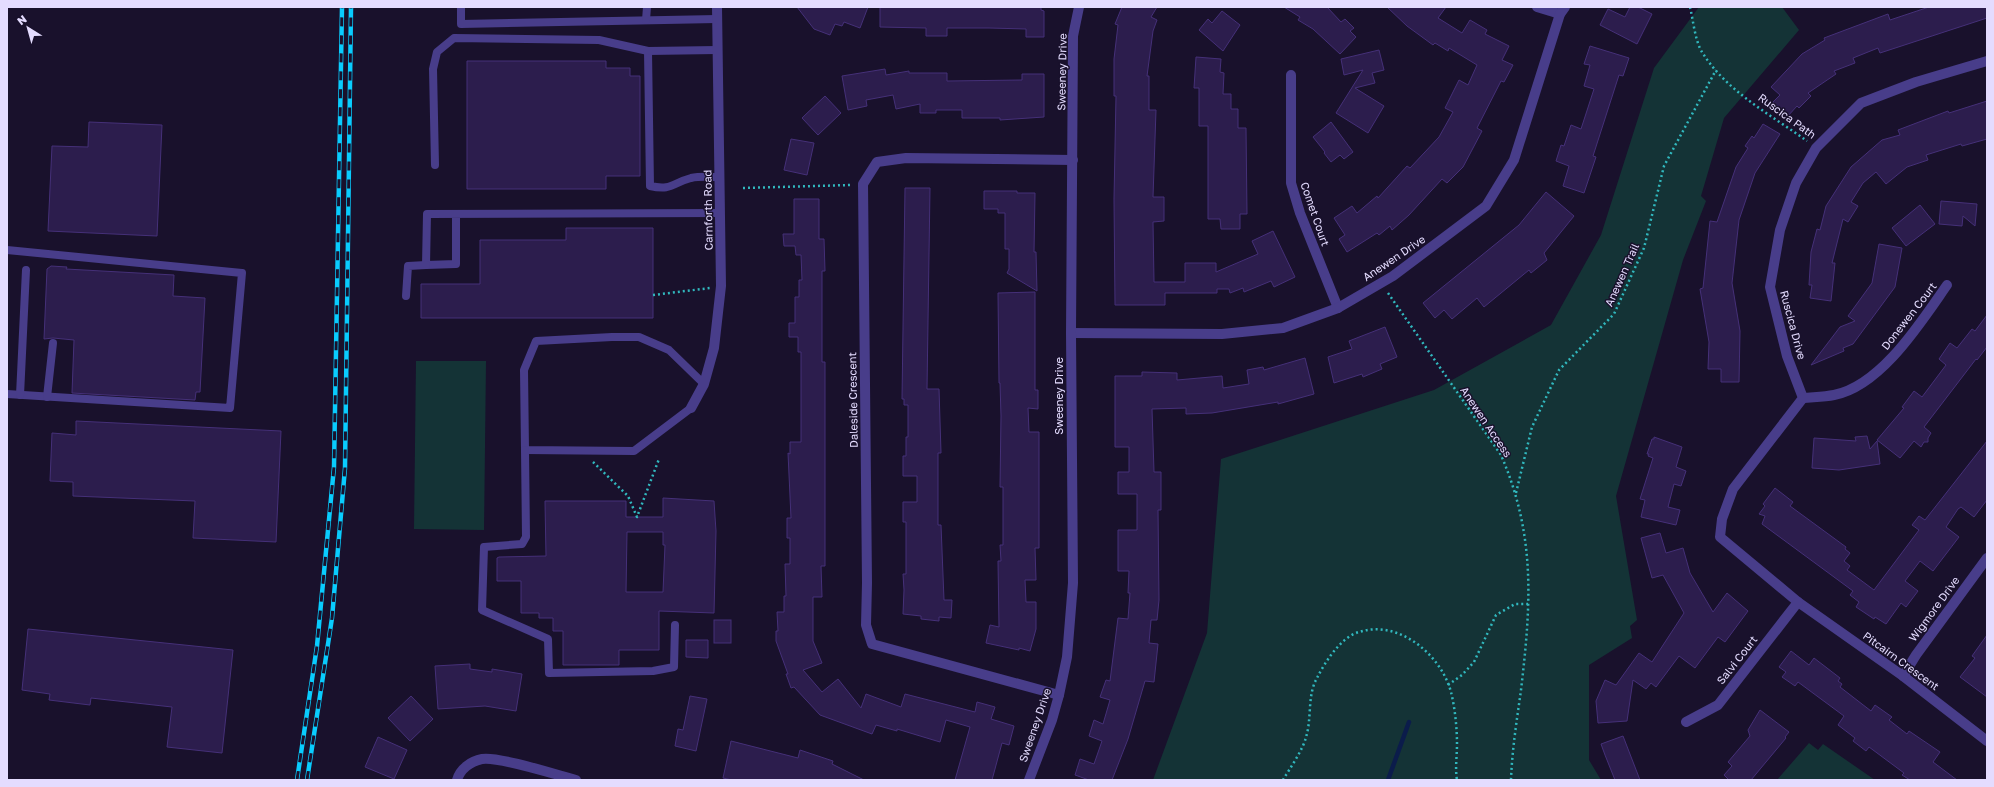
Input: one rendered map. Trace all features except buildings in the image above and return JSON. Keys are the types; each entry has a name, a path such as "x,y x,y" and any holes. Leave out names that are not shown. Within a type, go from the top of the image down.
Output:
{"street":[{"name":"Carnforth Road","path":"691,408 704,384 714,348 721,286 717,7"},
{"name":"Sweeney Drive","path":"1028,780 1052,720 1059,695 1067,657 1073,583 1071,333 1073,36 1079,7"},
{"path":"1537,7 1562,11"},
{"name":"Anewen Drive","path":"1071,333 1222,334 1283,328 1338,308 1381,283 1486,206 1514,160 1562,11"},
{"name":"Ruscica Drive","path":"1803,398 1787,356 1770,287 1780,230 1796,183 1816,148 1861,103 1916,82 1987,61"},
{"name":"Comet Court","path":"1291,75 1291,183 1300,213 1338,308"},
{"path":"863,184 878,162 906,158 1073,160"},
{"name":"Daleside Crescent","path":"863,184 867,575 866,625 872,644 1059,695"},
{"name":"Donewen Court","path":"1803,398 1835,395 1863,383 1898,353 1947,285"},
{"path":"1798,602 1720,537 1722,519 1733,489 1803,398"},
{"name":"Wigmore Drive","path":"1903,676 1916,655 1987,558"},
{"name":"Pitcairn Crescent","path":"1798,602 1903,676 1987,741"},
{"name":"Salvi Court","path":"1686,722 1718,705 1798,602"},
{"path":"457,780 467,765 482,759 498,760 576,780"}],"lane":[{"path":"461,7 461,24 717,19"},
{"path":"646,20 647,7"},
{"path":"435,165 433,69 437,52 454,38 599,40 648,51 717,50"},
{"path":"648,51 650,186 660,188 671,187 682,180 693,177 719,177"},
{"path":"426,265 427,214 720,213"},
{"path":"406,296 408,266 456,264 456,214"},
{"path":"7,250 242,274 230,408 7,394"},
{"path":"20,395 26,270"},
{"path":"675,625 674,667 653,671 549,673 548,640 482,610 484,547 522,544 526,537 524,370 536,341 639,337 669,350 704,384"},
{"path":"47,397 53,343"},
{"path":"525,450 634,451 691,408"}],"path":[{"path":"1690,7 1701,50 1716,70"},
{"name":"Ruscica Path","path":"1716,70 1730,85 1816,148"},
{"name":"Anewen Trail","path":"1516,495 1536,420 1559,370 1614,314 1644,248 1664,166 1716,70"},
{"path":"743,188 829,187 863,184"},
{"name":"Anewen Access","path":"1381,283 1501,455 1511,478 1523,521 1530,579 1512,780"},
{"path":"653,295 721,286"},
{"path":"592,461 628,496 637,517 659,459"},
{"path":"1448,685 1462,675 1474,662 1496,615 1516,604 1528,604"},
{"path":"1283,780 1306,737 1308,712 1316,680 1335,649 1358,632 1387,630 1412,638 1432,658 1448,685 1451,692 1457,743 1456,780"}],"green space":[{"path":"1699,7 1782,7 1799,30 1724,118 1701,196 1706,201 1683,260 1616,496 1637,620 1630,626 1632,638 1589,665 1589,760 1601,780 1153,780 1207,633 1221,459 1434,390 1551,325 1601,235 1654,68"},
{"path":"416,361 486,361 484,530 414,529"},
{"path":"1809,743 1818,750 1823,744 1875,780 1777,780"}],"waterway":[{"path":"1388,780 1409,722"}],"railway":[{"path":"297,780 317,646 334,467 342,7"},
{"path":"307,780 332,618 345,468 351,7"}]}
